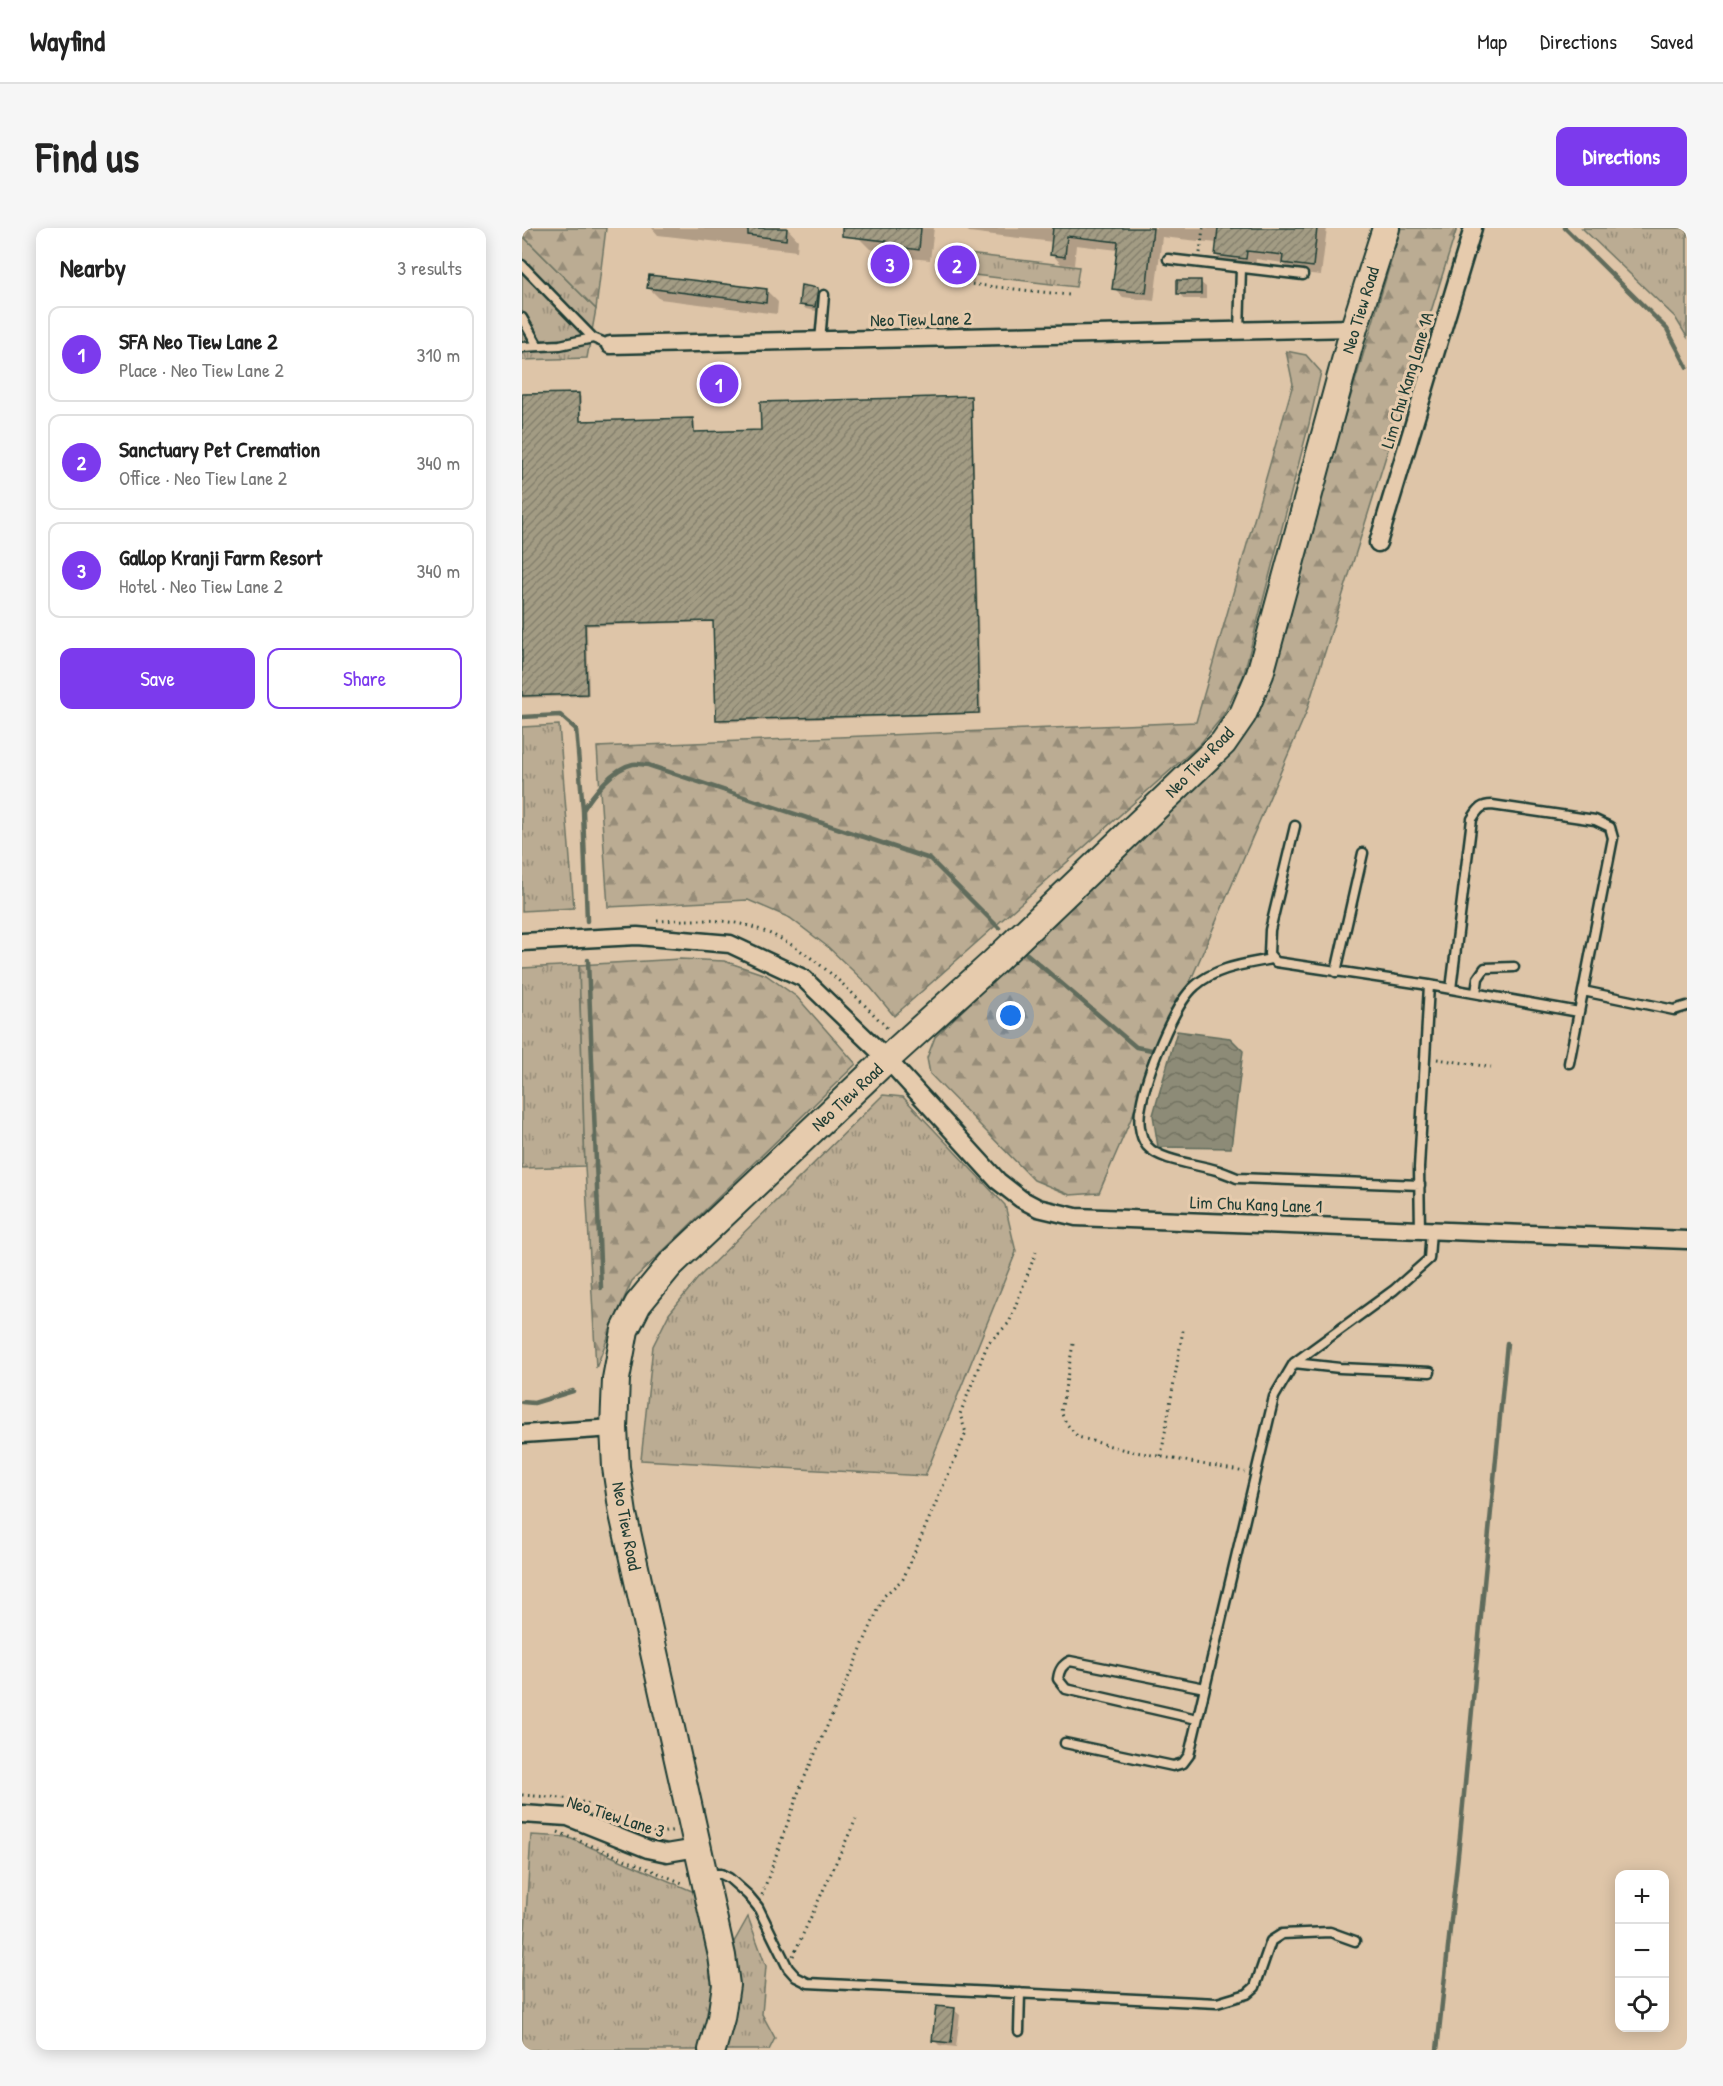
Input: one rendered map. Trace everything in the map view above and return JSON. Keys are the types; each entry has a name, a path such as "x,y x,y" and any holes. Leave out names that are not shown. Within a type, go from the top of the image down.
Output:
{"main road":[{"name":"Neo Tiew Road","path":"712,2050 721,2019 726,1985 722,1956 623,1514 616,1467 614,1428 616,1379 625,1330 638,1304 670,1265 887,1059 994,962 1223,743 1243,714 1260,675 1354,328 1386,228"}],"street":[{"name":"Lim Chu Kang Lane 1A","path":"1378,543 1473,228"},
{"name":"Neo Tiew Lane 2","path":"610,345 1354,328"},
{"name":"Lim Chu Kang Lane 1","path":"522,942 637,936 730,944 803,978 887,1059 998,1181 1021,1199 1038,1208 1076,1217 1687,1240"},
{"path":"522,1434 614,1428"},
{"name":"Neo Tiew Lane 3","path":"522,1814 568,1817 648,1849 667,1853 696,1837"}],"lane":[{"path":"1168,259 1302,275"},
{"name":"Neo Tiew Lane 2","path":"522,265 593,338 610,345"},
{"path":"1239,330 1241,268"},
{"path":"819,341 824,295"},
{"path":"522,318 538,346"},
{"path":"522,347 560,345 593,338"},
{"path":"1451,989 1472,819 1483,805 1595,820 1610,827 1613,838 1569,1063"},
{"path":"1295,826 1270,930 1269,954 1276,962 1429,985 1579,1012"},
{"path":"1336,972 1363,854"},
{"path":"1272,959 1229,968 1212,975 1196,984 1179,1004 1163,1040 1141,1107 1140,1125 1147,1145 1154,1152 1237,1178 1420,1185"},
{"path":"1476,993 1478,978 1485,968 1514,967"},
{"path":"1065,1743 1173,1766 1179,1765 1189,1755 1274,1397 1294,1363 1394,1290 1429,1259 1420,1185 1429,985"},
{"path":"1583,992 1674,1010 1687,1006"},
{"path":"1294,1363 1340,1368 1430,1372"},
{"path":"1197,1719 1066,1689 1058,1679 1058,1673 1064,1664 1070,1661 1205,1688"},
{"path":"705,1882 721,1874 729,1878 758,1907 788,1968 796,1977 808,1983 1217,2003 1247,1994 1255,1987 1271,1941 1282,1934 1330,1932 1355,1941"},
{"path":"1019,2031 1020,1993"}],"path":[{"path":"1198,262 1203,228"},
{"path":"960,283 1069,295"},
{"path":"1425,1058 1491,1067"},
{"path":"758,1907 800,1788 884,1596 903,1579 966,1433 960,1414 988,1343 1009,1323 1036,1252"},
{"path":"1161,1456 1183,1330"},
{"path":"1073,1344 1061,1412 1066,1423 1078,1437 1125,1450 1256,1474"},
{"path":"522,1795 574,1799 657,1834 696,1837"},
{"path":"788,1968 856,1819"},
{"path":"556,1832 676,1881 705,1882"}],"green space":[{"path":"522,228 606,228 596,309 522,235"},
{"path":"1401,228 1457,228 1306,713 1099,1193 1070,1195 1034,1180 930,1074 927,1058 935,1037 1240,742 1256,713"},
{"path":"1582,228 1687,228 1687,337 1675,317"},
{"path":"522,235 596,309 587,358 522,360"},
{"path":"968,254 1079,267 1076,287 966,274"},
{"path":"1286,351 1306,355 1321,372 1243,677 1223,716 1200,744 894,1016 871,988 828,947 790,918 748,900 608,907 597,747 1196,722 1293,384"},
{"path":"559,725 574,908 522,911 522,727"},
{"path":"680,959 724,961 766,975 797,997 856,1064 632,1281 596,1368 585,1166 579,965"},
{"path":"579,965 585,1166 522,1168 522,968"},
{"path":"883,1095 903,1097 1005,1205 1016,1252 925,1476 641,1460 653,1346 669,1314 699,1277"},
{"path":"531,1835 567,1837 699,1894 718,1983 698,2050 522,2050 522,1981"},
{"path":"748,1917 766,1966 762,2014 775,2038 769,2050 722,2050 729,1951"}],"water":[{"path":"1177,1031 1230,1038 1243,1051 1231,1148 1158,1147 1153,1115"}],"building":[{"path":"748,228 787,228 786,240 748,235"},
{"path":"842,228 921,228 919,250 898,247 895,271 882,270 886,241 842,236"},
{"path":"1053,228 1153,228 1146,293 1112,289 1118,242 1067,236 1065,257 1050,255"},
{"path":"1218,228 1317,228 1313,267 1282,263 1283,255 1247,251 1246,259 1215,255"},
{"path":"953,258 964,259 963,272 951,271"},
{"path":"649,275 767,289 766,303 647,288"},
{"path":"1177,280 1201,280 1201,294 1177,294"},
{"path":"801,285 818,288 815,307 799,305"},
{"path":"735,376 735,390 704,391 703,378"},
{"path":"579,393 580,421 693,418 694,432 761,430 760,402 971,396 979,713 716,720 713,621 585,624 587,694 522,696 522,394"},
{"path":"936,2006 955,2008 951,2043 932,2041"}],"waterway":[{"path":"1565,228 1667,329 1687,367"},
{"path":"522,717 560,715 576,729 583,810 587,921"},
{"path":"583,810 598,789 618,771 633,764 648,765 930,859 999,928"},
{"path":"1027,954 1136,1047 1157,1051"},
{"path":"588,960 601,1288"},
{"path":"1437,2050 1460,1836 1507,1343"},
{"path":"522,1402 534,1403 573,1391"}],"place":[{"name":"Gallop Kranji Farm Resort","path":"890,264"},
{"name":"Sanctuary Pet Cremation","path":"957,265"},
{"name":"SFA Neo Tiew Lane 2","path":"719,384"}]}
